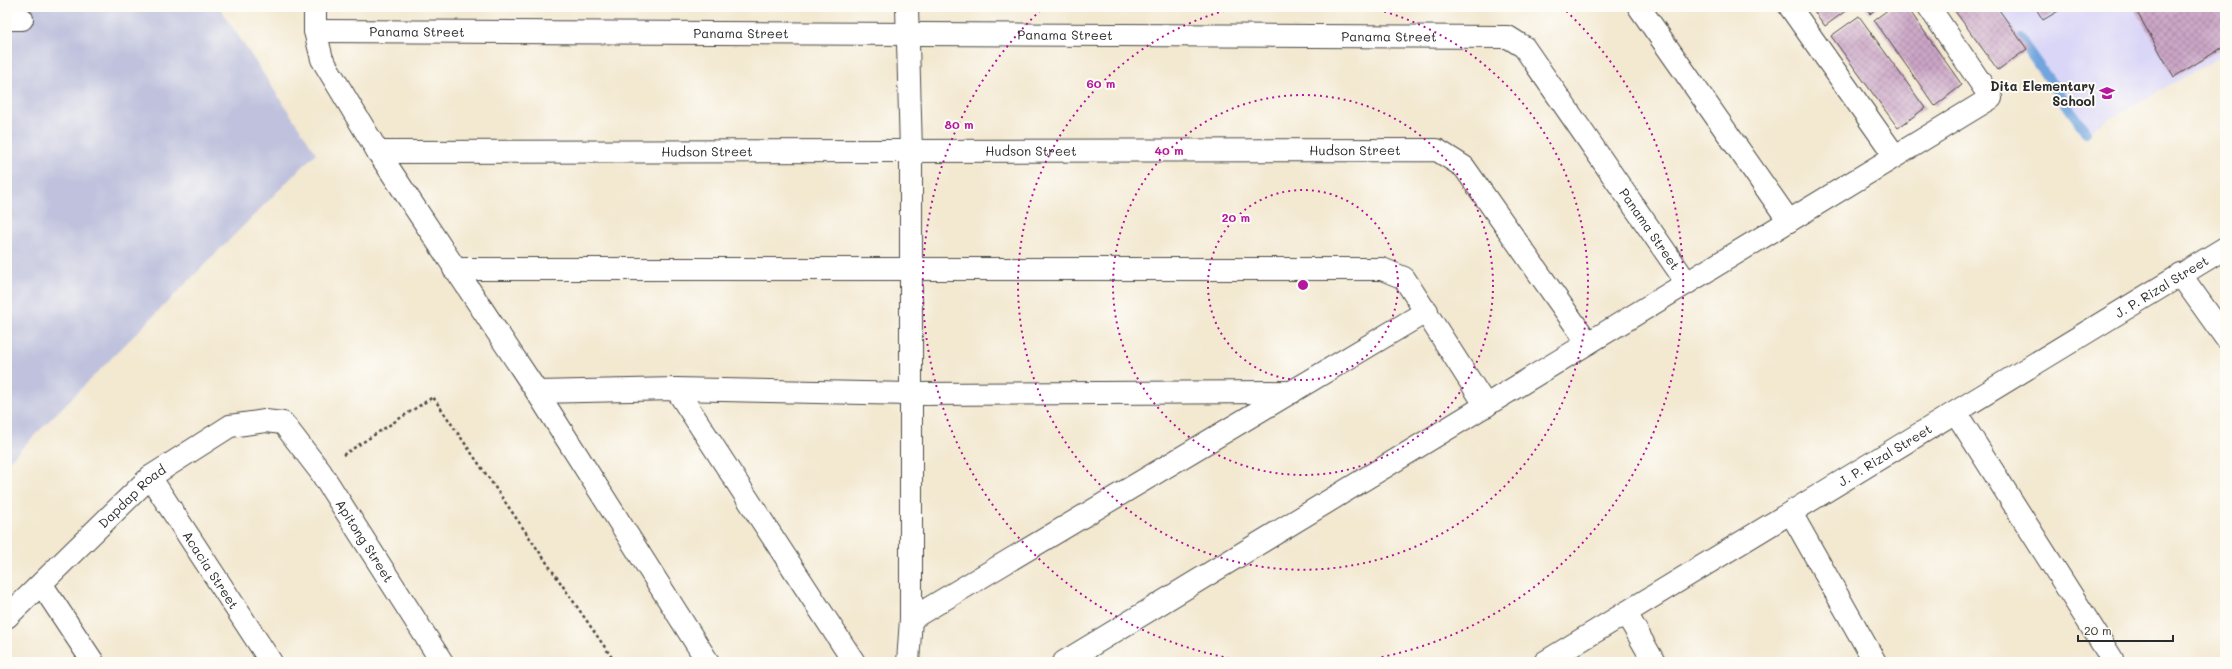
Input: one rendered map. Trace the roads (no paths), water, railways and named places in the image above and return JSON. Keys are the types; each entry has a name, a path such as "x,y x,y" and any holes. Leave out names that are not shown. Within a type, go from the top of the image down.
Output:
{"street":[{"path":"315,7 315,31 322,59 378,152 454,269 537,392 708,662"},
{"path":"907,7 911,151 911,619 908,662"},
{"path":"1639,7 1789,221"},
{"path":"1790,7 1895,156"},
{"path":"1064,662 1991,98 1929,7"},
{"name":"Panama Street","path":"315,31 907,35 1508,36 1524,47 1687,283"},
{"name":"Hudson Street","path":"378,152 1437,150 1464,167 1588,343"},
{"name":"J. P. Rizal Street","path":"1545,662 2225,248"},
{"path":"454,269 1382,269 1404,278 1486,406"},
{"path":"2180,274 2225,337"},
{"path":"911,619 1427,312"},
{"path":"537,392 676,389 911,394 1292,392"},
{"path":"676,389 854,662"},
{"path":"1956,413 2112,659"},
{"name":"Dapdap Road","path":"7,618 150,477 230,426 265,421 283,423"},
{"name":"Apitong Street","path":"283,423 320,471 442,662"},
{"name":"Acacia Street","path":"150,477 271,662"},
{"path":"1791,513 1875,662"},
{"path":"42,585 93,662"},
{"path":"1626,613 1654,662"}],"waterway":[{"path":"2020,39 2086,132"}],"place":[{"name":"Dita Elementary School","path":"2107,93"}]}
